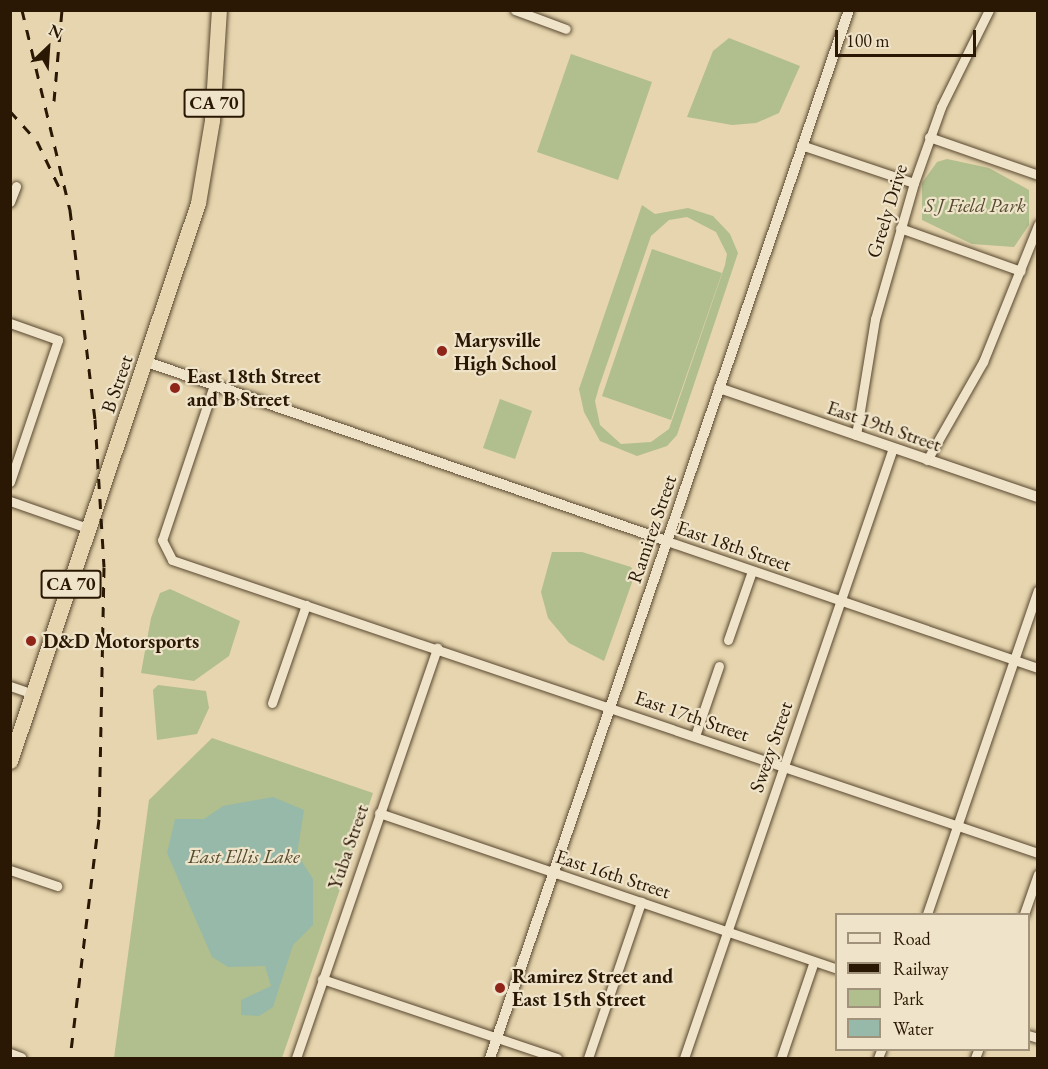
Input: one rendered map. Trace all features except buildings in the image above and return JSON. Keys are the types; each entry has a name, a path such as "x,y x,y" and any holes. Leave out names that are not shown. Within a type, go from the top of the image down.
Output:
{"highway":[{"name":"B Street","path":"10,761 147,362 204,175 220,12"}],"street":[{"path":"515,10 566,29"},
{"name":"Ramirez Street","path":"490,1059 849,10"},
{"name":"Greely Drive","path":"856,435 869,344 914,183 929,137 989,10"},
{"path":"929,137 1038,175"},
{"path":"801,145 914,183"},
{"path":"10,202 16,186"},
{"path":"927,460 983,363 1038,225"},
{"path":"900,228 1021,271"},
{"path":"10,323 58,340 10,482"},
{"name":"East 18th Street","path":"147,362 1038,668"},
{"name":"East 17th Street","path":"214,385 165,530 163,549 178,562 1038,853"},
{"name":"East 19th Street","path":"719,388 1038,497"},
{"name":"Swezy Street","path":"684,1059 893,448"},
{"path":"10,501 90,529"},
{"path":"728,640 752,571"},
{"path":"928,913 1038,590"},
{"path":"272,703 306,605"},
{"name":"Yuba Street","path":"296,1059 437,648"},
{"path":"695,736 719,666"},
{"path":"10,686 33,694"},
{"name":"East 16th Street","path":"379,813 835,968"},
{"path":"10,870 57,886"},
{"path":"1025,913 1038,874"},
{"path":"588,1059 640,902"},
{"path":"781,1059 814,961"},
{"path":"322,979 556,1059"},
{"path":"10,1053 21,1057"}],"green space":[{"path":"729,38 800,66 779,113 756,123 732,125 687,117 713,51"},
{"path":"571,54 652,82 618,180 537,152"},
{"name":"S J Field Park","path":"947,159 989,168 1029,190 1029,225 1014,247 972,244 922,220 922,183 937,162"},
{"path":"642,205 655,214 688,208 713,216 730,234 738,253 677,435 667,446 637,456 600,441 584,412 579,389","holes":["687,217 716,232 727,254 725,265 669,429 651,442 621,444 600,425 595,401 651,236 669,220"]},
{"path":"652,249 722,273 671,420 602,396"},
{"path":"500,399 532,411 515,459 483,448"},
{"path":"552,552 582,552 631,567 635,574 604,661 569,643 548,618 541,592"},
{"path":"170,589 240,621 229,656 194,681 141,673 151,618 160,593"},
{"path":"158,685 206,691 209,708 197,734 157,740 153,690"},
{"name":"East Ellis Lake","path":"212,738 373,793 282,1058 114,1058 149,800"}],"water":[{"path":"273,797 304,810 297,854 313,879 313,925 293,945 273,1007 259,1016 241,1015 241,1000 271,986 265,966 228,967 212,957 167,853 175,819 204,819 223,806"}],"railway":[{"path":"22,10 70,210 95,419 104,567 99,819 70,1058"},
{"path":"54,101 62,10"},
{"path":"10,111 37,141 60,189"}],"place":[{"name":"Marysville High School","path":"442,351"},
{"name":"East 18th Street and B Street","path":"175,388"},
{"name":"D&D Motorsports","path":"31,641"},
{"name":"Ramirez Street and East 15th Street","path":"500,988"}]}
